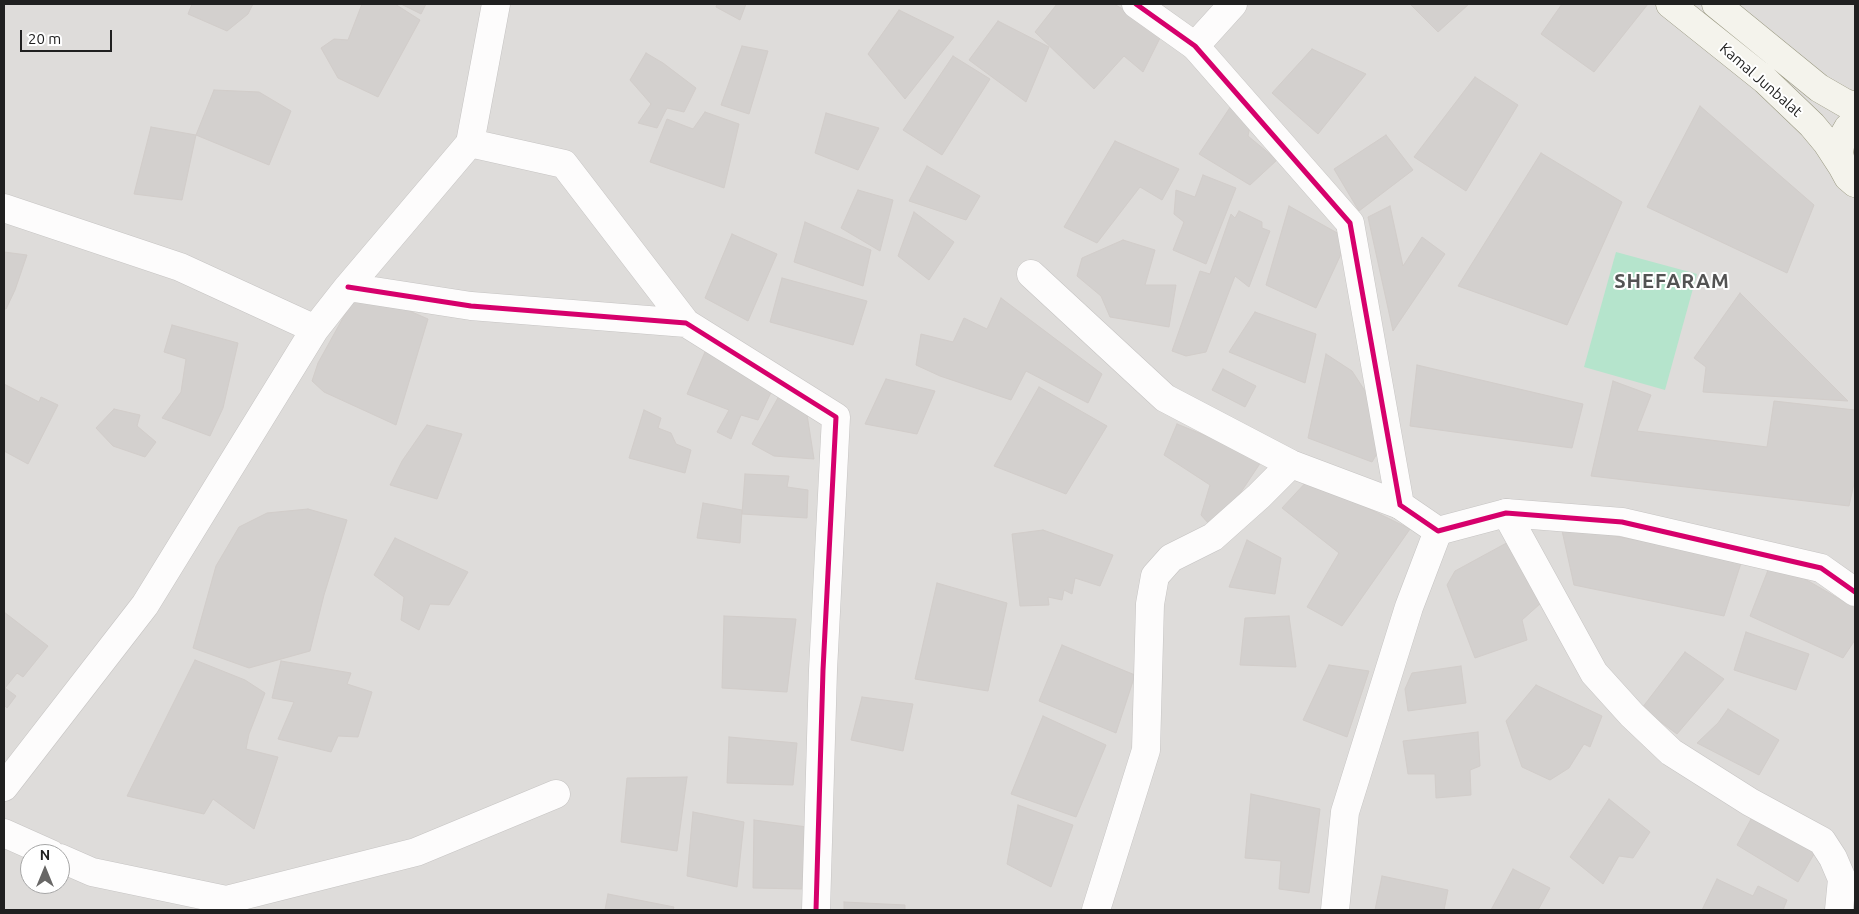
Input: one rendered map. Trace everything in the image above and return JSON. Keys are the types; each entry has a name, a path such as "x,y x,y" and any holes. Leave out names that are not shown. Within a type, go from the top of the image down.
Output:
{"main road":[{"name":"Kamal Junbalat","path":"1670,4 1766,80 1812,125 1849,174"},
{"name":"Kamal Junbalat","path":"1716,4 1819,88 1845,103 1855,106"},
{"path":"1849,174 1839,153 1841,140 1855,121"}],"street":[{"path":"4,787 145,605 315,330 348,287 470,143 496,4"},
{"path":"1136,4 1194,46 1350,223 1400,506"},
{"path":"1194,46 1233,4"},
{"path":"470,143 564,164 686,323 836,417 823,670 816,910"},
{"path":"4,208 180,267 315,330"},
{"path":"1031,274 1165,398 1291,464 1400,506 1438,532 1506,513 1622,522 1822,568 1855,592"},
{"path":"348,287 471,306 686,323"},
{"path":"1096,910 1146,750 1150,604 1155,576 1171,558 1213,537 1291,464"},
{"path":"1506,513 1594,673 1632,715 1671,752 1750,802 1822,841 1833,858 1842,879 1839,910"},
{"path":"1334,910 1345,812 1409,607 1438,532"},
{"path":"70,862 92,872 226,900 416,852 556,794"},
{"path":"4,833 29,844"}],"shaded area":[{"name":"SHEFARAM","path":"4,4 1855,4 1855,910 4,910"}],"green space":[{"path":"1616,252 1697,274 1665,390 1584,367"}],"building":[{"path":"192,4 253,4 248,14 227,31 188,14"},
{"path":"362,4 395,4 420,20 378,97 338,78 321,48 334,39 348,40"},
{"path":"401,4 426,4 421,14"},
{"path":"717,4 746,4 740,20 716,7"},
{"path":"1057,4 1114,4 1163,32 1143,72 1124,56 1094,89 1035,32"},
{"path":"1410,4 1469,4 1438,32"},
{"path":"1562,4 1648,4 1594,72 1541,34"},
{"path":"899,10 954,37 905,99 868,54"},
{"path":"998,21 1049,47 1026,102 969,60"},
{"path":"742,46 768,51 749,114 721,105"},
{"path":"1312,49 1366,74 1318,134 1272,93"},
{"path":"646,53 663,63 696,88 684,112 667,108 657,128 638,123 651,104 630,80"},
{"path":"953,56 990,79 942,155 903,130"},
{"path":"1475,77 1518,105 1466,191 1414,157"},
{"path":"214,90 259,92 291,111 269,165 196,135"},
{"path":"1235,100 1251,121 1248,136 1277,160 1250,185 1199,154"},
{"path":"1700,106 1814,205 1787,273 1647,207"},
{"path":"705,112 739,124 724,188 650,162 667,119 693,129"},
{"path":"826,113 879,128 858,170 815,153"},
{"path":"151,127 196,135 182,200 134,194"},
{"path":"1386,135 1413,170 1359,211 1334,169"},
{"path":"1115,141 1179,169 1162,200 1140,187 1097,243 1064,227"},
{"path":"1541,153 1622,202 1567,325 1458,286"},
{"path":"927,166 980,196 966,220 909,201"},
{"path":"1203,175 1236,188 1206,264 1173,250 1184,222 1174,214 1176,190 1195,197"},
{"path":"858,190 893,200 880,251 841,228"},
{"path":"1289,206 1348,239 1316,308 1266,285"},
{"path":"1390,206 1403,266 1422,237 1445,254 1393,331 1368,217"},
{"path":"1239,211 1262,222 1262,228 1270,231 1249,287 1235,276 1206,352 1186,356 1172,351 1200,271 1210,274 1231,214 1235,218"},
{"path":"914,212 954,242 929,280 898,256"},
{"path":"805,222 871,250 863,286 794,262"},
{"path":"732,234 777,254 748,321 705,298"},
{"path":"1123,240 1155,250 1145,285 1176,285 1169,327 1110,317 1101,296 1077,276 1082,258"},
{"path":"4,252 27,255 15,290 6,309 4,309"},
{"path":"782,278 867,301 853,345 770,322"},
{"path":"359,289 428,319 396,425 324,392 312,381 318,363"},
{"path":"1740,293 1848,401 1703,392 1706,367 1694,358"},
{"path":"1001,298 1102,374 1088,403 1026,371 1011,400 940,376 916,365 921,334 953,342 964,318 987,329"},
{"path":"1255,312 1316,334 1305,383 1229,352"},
{"path":"172,325 238,343 223,408 210,436 162,418 181,392 186,359 164,352"},
{"path":"705,352 775,384 758,420 741,415 731,439 717,432 729,410 687,394"},
{"path":"1326,354 1352,371 1367,394 1378,452 1372,462 1308,438"},
{"path":"1417,365 1583,404 1572,448 1410,426"},
{"path":"1223,369 1256,386 1245,407 1212,390"},
{"path":"886,379 935,391 917,434 865,424"},
{"path":"1613,381 1651,395 1637,431 1767,447 1774,401 1855,410 1855,479 1849,506 1591,476"},
{"path":"4,384 39,402 41,397 58,405 28,464 4,451"},
{"path":"1039,387 1107,426 1066,494 994,466"},
{"path":"779,396 806,408 814,459 774,456 752,444"},
{"path":"114,409 140,415 137,426 156,442 145,457 113,446 96,428"},
{"path":"644,410 661,418 658,428 671,433 676,444 691,450 685,473 629,458"},
{"path":"1177,424 1263,459 1231,507 1209,524 1201,515 1210,485 1164,455"},
{"path":"427,425 462,434 437,499 390,485 402,461"},
{"path":"745,474 789,476 787,487 808,490 807,518 742,514"},
{"path":"1309,479 1410,529 1342,626 1307,607 1339,553 1282,508"},
{"path":"703,503 742,510 740,543 697,538"},
{"path":"308,509 347,520 324,595 310,651 249,668 193,648 216,566 239,527 267,513"},
{"path":"1561,526 1742,560 1724,616 1574,585"},
{"path":"1043,530 1113,555 1100,586 1075,578 1072,594 1064,590 1062,600 1048,597 1049,605 1020,606 1012,534"},
{"path":"395,538 468,572 449,605 430,604 419,630 401,620 404,597 374,575"},
{"path":"1247,540 1281,558 1275,594 1229,587"},
{"path":"1512,540 1541,603 1522,620 1527,640 1475,658 1447,585 1455,571"},
{"path":"1772,560 1855,608 1855,640 1843,658 1750,616"},
{"path":"937,583 1007,603 988,691 915,679"},
{"path":"4,612 48,646 23,677 17,673 5,688 16,696 7,708 4,705"},
{"path":"724,616 796,619 787,692 722,688"},
{"path":"1289,616 1296,667 1240,665 1245,618"},
{"path":"1746,632 1809,654 1796,690 1734,670"},
{"path":"1062,645 1135,675 1116,733 1039,701"},
{"path":"1685,652 1724,679 1677,734 1642,708"},
{"path":"195,660 245,680 265,693 249,734 246,749 278,757 254,829 213,799 204,814 127,796"},
{"path":"281,661 351,673 347,684 372,692 358,737 338,736 331,752 278,739 294,702 272,698"},
{"path":"1329,665 1369,671 1347,737 1303,720"},
{"path":"1461,666 1466,703 1408,711 1405,689 1412,673"},
{"path":"1536,685 1602,716 1590,747 1584,744 1569,768 1550,780 1522,767 1506,721"},
{"path":"862,697 913,704 903,751 851,740"},
{"path":"1728,709 1779,740 1759,775 1697,743 1718,723"},
{"path":"1043,716 1106,745 1076,817 1011,794"},
{"path":"1478,732 1480,766 1470,770 1471,795 1436,798 1435,774 1408,774 1403,741"},
{"path":"729,737 797,743 793,785 727,783"},
{"path":"687,777 677,851 621,842 627,778"},
{"path":"1251,794 1320,809 1309,893 1279,889 1281,861 1245,858"},
{"path":"1609,799 1650,832 1633,858 1619,856 1603,884 1570,857"},
{"path":"1018,805 1073,825 1051,887 1007,864"},
{"path":"1756,810 1818,847 1798,882 1737,845"},
{"path":"693,812 744,822 737,887 687,876"},
{"path":"754,820 807,827 802,889 753,888"},
{"path":"1513,869 1550,888 1538,910 1491,910"},
{"path":"1382,876 1448,890 1444,910 1375,910"},
{"path":"1717,879 1753,896 1758,886 1787,900 1783,910 1702,910"},
{"path":"608,894 674,907 673,910 605,910"},
{"path":"844,902 905,905 905,910 844,910"}],"cycle path":[{"path":"1136,4 1195,46 1350,223 1400,505 1438,531 1506,513 1622,522 1821,568 1855,592"},
{"path":"348,287 471,306 686,323 836,417 823,670 816,910"}],"district":[{"name":"SHEFARAM","path":"1672,281"}]}
